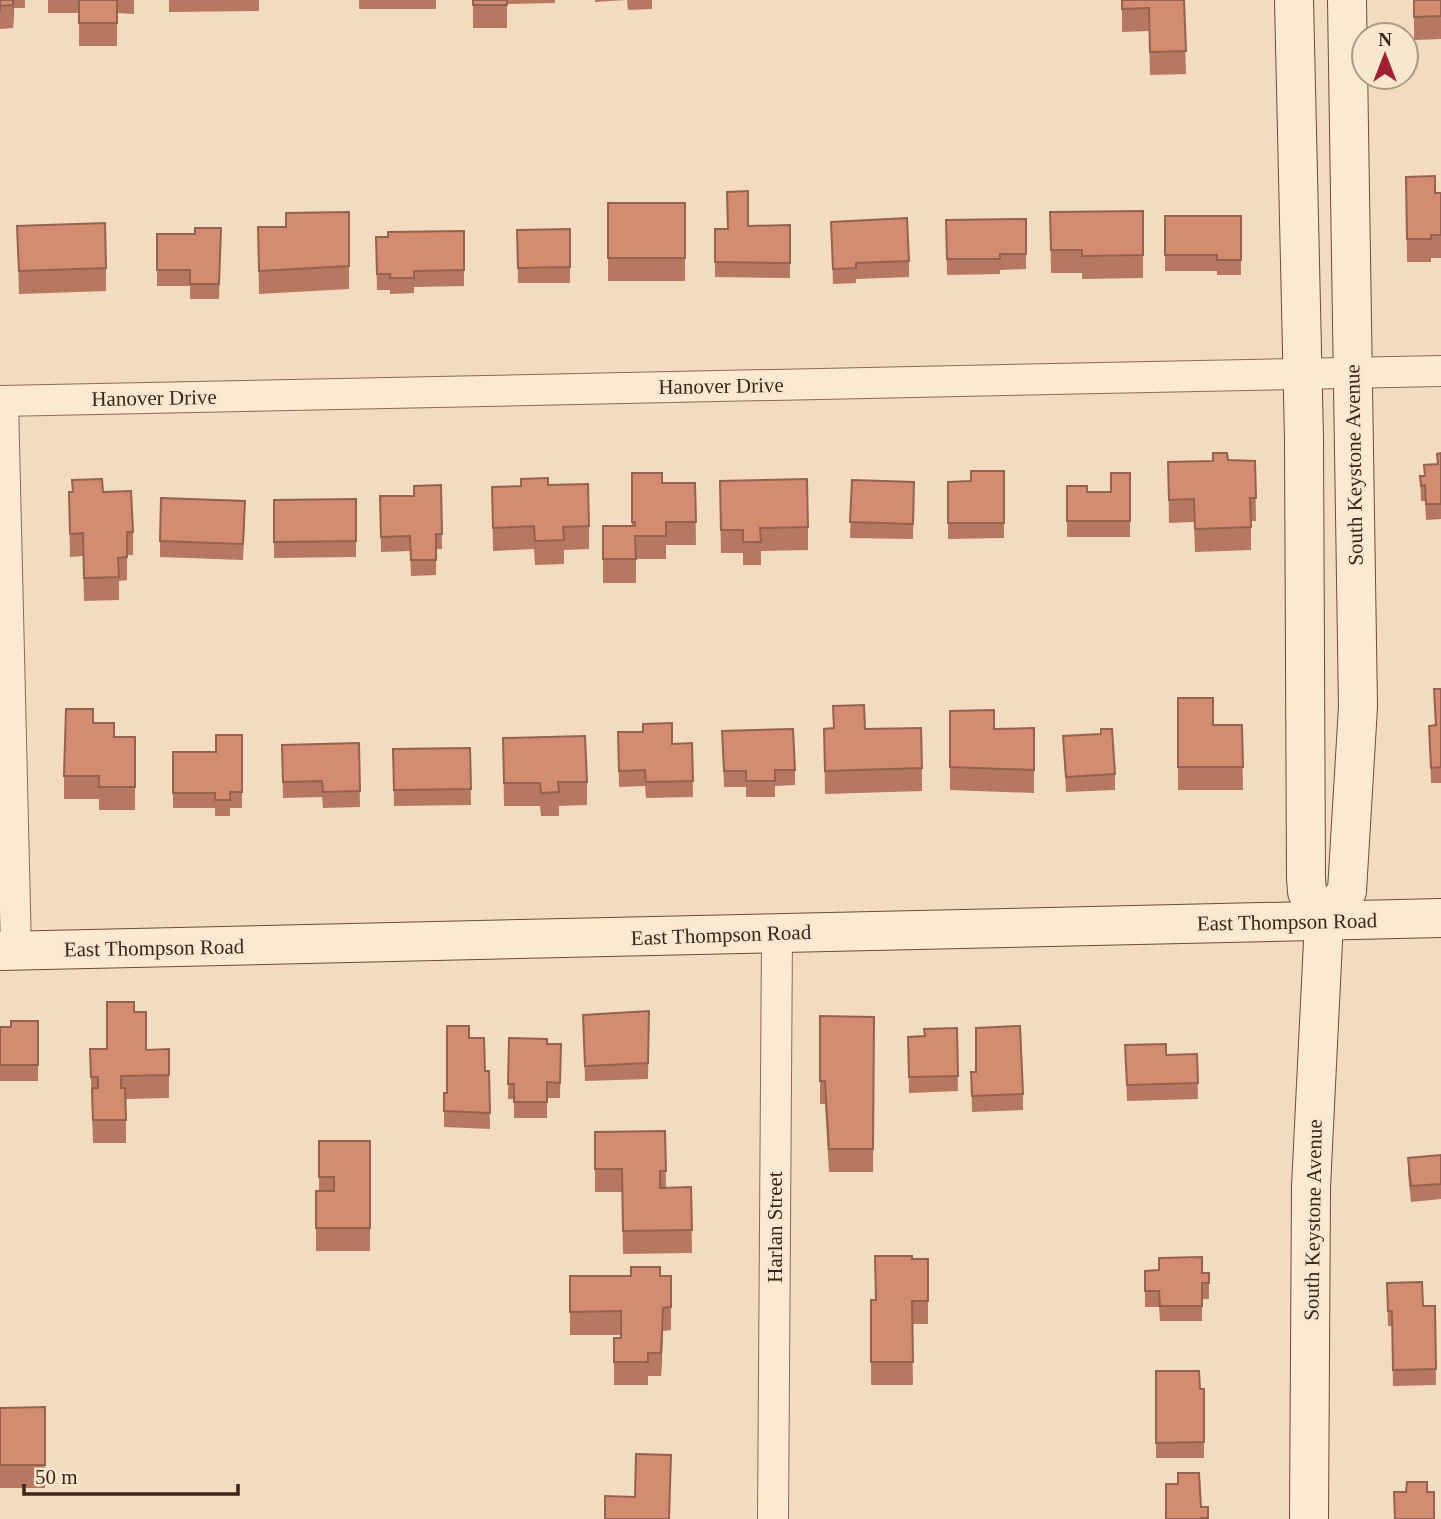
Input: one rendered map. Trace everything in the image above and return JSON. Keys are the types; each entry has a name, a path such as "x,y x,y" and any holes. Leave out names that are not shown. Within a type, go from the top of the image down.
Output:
{"main road":[{"path":"1294,0 1304,452 1306,878 1307,892 1324,921"},
{"name":"South Keystone Avenue","path":"1309,1519 1311,1186 1324,921 1347,891 1358,707 1348,0"},
{"name":"East Thompson Road","path":"8,951 1441,918"}],"street":[{"name":"Hanover Drive","path":"2,401 1441,371"},
{"path":"2,401 8,951"},
{"name":"Harlan Street","path":"773,1519 777,934"}],"building":[{"path":"0,0 13,0 13,5 0,6"},
{"path":"79,0 117,0 117,23 79,23"},
{"path":"473,0 507,0 507,5 473,5"},
{"path":"1122,0 1184,0 1186,51 1150,52 1149,8 1122,9"},
{"path":"1414,0 1441,0 1441,16 1414,17"},
{"path":"1435,176 1435,193 1441,193 1441,235 1431,235 1431,239 1407,239 1406,177"},
{"path":"748,191 748,226 790,225 790,263 715,262 715,229 728,229 727,192"},
{"path":"608,203 685,203 685,258 608,258"},
{"path":"1143,211 1143,255 1082,256 1082,250 1051,250 1050,212"},
{"path":"349,212 349,266 259,271 258,227 286,227 286,213"},
{"path":"1165,216 1241,216 1241,260 1217,260 1217,255 1165,255"},
{"path":"907,218 909,261 856,263 856,268 833,269 831,222"},
{"path":"1026,219 1026,254 1000,254 1000,259 947,259 946,220"},
{"path":"105,223 106,268 19,271 17,226"},
{"path":"195,228 221,228 219,284 190,284 190,270 157,270 157,234 195,234"},
{"path":"570,229 570,267 518,268 517,230"},
{"path":"464,231 464,270 414,271 414,278 390,278 390,274 377,274 376,237 388,237 388,232"},
{"path":"1213,453 1227,453 1228,460 1255,461 1256,498 1250,498 1251,527 1195,529 1194,499 1169,500 1168,462 1213,461"},
{"path":"1441,453 1441,504 1426,504 1425,485 1421,486 1420,476 1425,476 1424,465 1438,464 1437,454"},
{"path":"971,471 1004,471 1004,523 948,523 948,482 971,481"},
{"path":"632,473 662,473 662,483 695,483 696,522 666,522 666,536 635,536 636,559 603,559 603,526 635,526 635,522 632,522"},
{"path":"1111,473 1130,473 1130,521 1067,521 1067,486 1087,486 1087,492 1111,492"},
{"path":"548,478 548,485 588,484 589,526 563,527 564,540 535,541 534,526 493,528 492,487 521,486 521,479"},
{"path":"102,479 103,492 131,491 133,532 127,532 127,557 118,558 119,577 84,578 83,533 70,534 69,492 73,492 72,480"},
{"path":"807,479 808,527 760,528 761,542 743,542 743,530 721,530 720,481"},
{"path":"852,480 914,482 913,524 850,522"},
{"path":"441,485 442,534 436,534 436,560 411,560 410,536 381,537 380,496 414,496 414,486"},
{"path":"161,498 245,501 243,544 160,541"},
{"path":"356,499 356,541 274,542 274,500"},
{"path":"1434,689 1441,689 1441,767 1431,768 1429,726 1436,725"},
{"path":"1178,698 1213,698 1213,725 1242,725 1243,767 1178,767"},
{"path":"864,705 865,729 921,728 922,768 825,771 824,729 834,728 833,706"},
{"path":"66,709 93,709 93,723 114,723 114,737 135,737 135,787 99,787 99,776 64,776"},
{"path":"994,710 994,729 1034,728 1034,770 950,767 950,711"},
{"path":"672,723 672,744 692,743 693,781 646,782 645,770 619,771 618,732 643,732 643,724"},
{"path":"793,729 795,770 775,770 775,781 746,781 746,771 724,771 722,731"},
{"path":"1101,729 1112,729 1115,774 1066,777 1063,736 1101,734"},
{"path":"216,735 242,735 242,792 230,792 230,800 215,800 215,793 173,793 173,752 216,752"},
{"path":"585,736 587,782 558,782 559,792 541,793 540,783 504,783 503,738"},
{"path":"359,743 360,791 323,792 322,781 283,782 282,745"},
{"path":"470,748 471,789 394,790 393,749"},
{"path":"107,1002 134,1002 134,1012 146,1012 146,1050 169,1049 169,1075 121,1076 121,1088 125,1088 126,1120 93,1120 92,1088 98,1088 98,1077 91,1077 90,1049 107,1049"},
{"path":"649,1011 648,1063 585,1066 583,1015"},
{"path":"820,1016 874,1017 873,1149 829,1149 825,1081 820,1081"},
{"path":"11,1021 38,1021 38,1065 0,1065 0,1027 11,1027"},
{"path":"447,1026 469,1026 469,1038 484,1038 485,1071 489,1071 490,1113 444,1111 444,1093 447,1093"},
{"path":"1020,1026 1023,1094 972,1096 971,1072 976,1072 976,1028"},
{"path":"957,1028 958,1076 909,1077 908,1037 925,1036 924,1029"},
{"path":"509,1038 547,1039 547,1044 561,1044 560,1083 547,1082 547,1102 514,1102 514,1084 508,1084"},
{"path":"1166,1044 1166,1055 1197,1054 1198,1083 1127,1085 1125,1045"},
{"path":"665,1131 666,1171 660,1171 660,1188 691,1187 692,1230 623,1231 622,1169 595,1169 595,1132"},
{"path":"319,1141 370,1141 370,1228 316,1228 316,1191 334,1191 334,1177 319,1177"},
{"path":"1441,1155 1441,1184 1411,1186 1408,1158"},
{"path":"875,1256 928,1259 928,1301 912,1301 913,1362 871,1362 871,1300 876,1300"},
{"path":"1202,1257 1202,1273 1209,1273 1209,1283 1202,1283 1202,1306 1160,1306 1159,1291 1145,1291 1145,1271 1159,1270 1159,1258"},
{"path":"631,1267 660,1267 660,1276 671,1276 671,1307 663,1308 661,1353 648,1353 648,1362 614,1362 614,1338 621,1338 621,1311 570,1312 570,1276 631,1276"},
{"path":"1422,1282 1423,1306 1435,1306 1436,1369 1393,1370 1392,1311 1388,1311 1387,1283"},
{"path":"1156,1371 1199,1371 1200,1389 1204,1389 1204,1442 1156,1443"},
{"path":"45,1407 45,1465 0,1465 0,1408"},
{"path":"636,1454 671,1455 669,1519 605,1519 605,1496 635,1497"},
{"path":"1178,1473 1199,1473 1201,1507 1208,1507 1208,1518 1166,1519 1166,1484 1178,1484"},
{"path":"1407,1482 1427,1482 1427,1492 1434,1492 1434,1519 1395,1519 1394,1492 1406,1492"}]}
